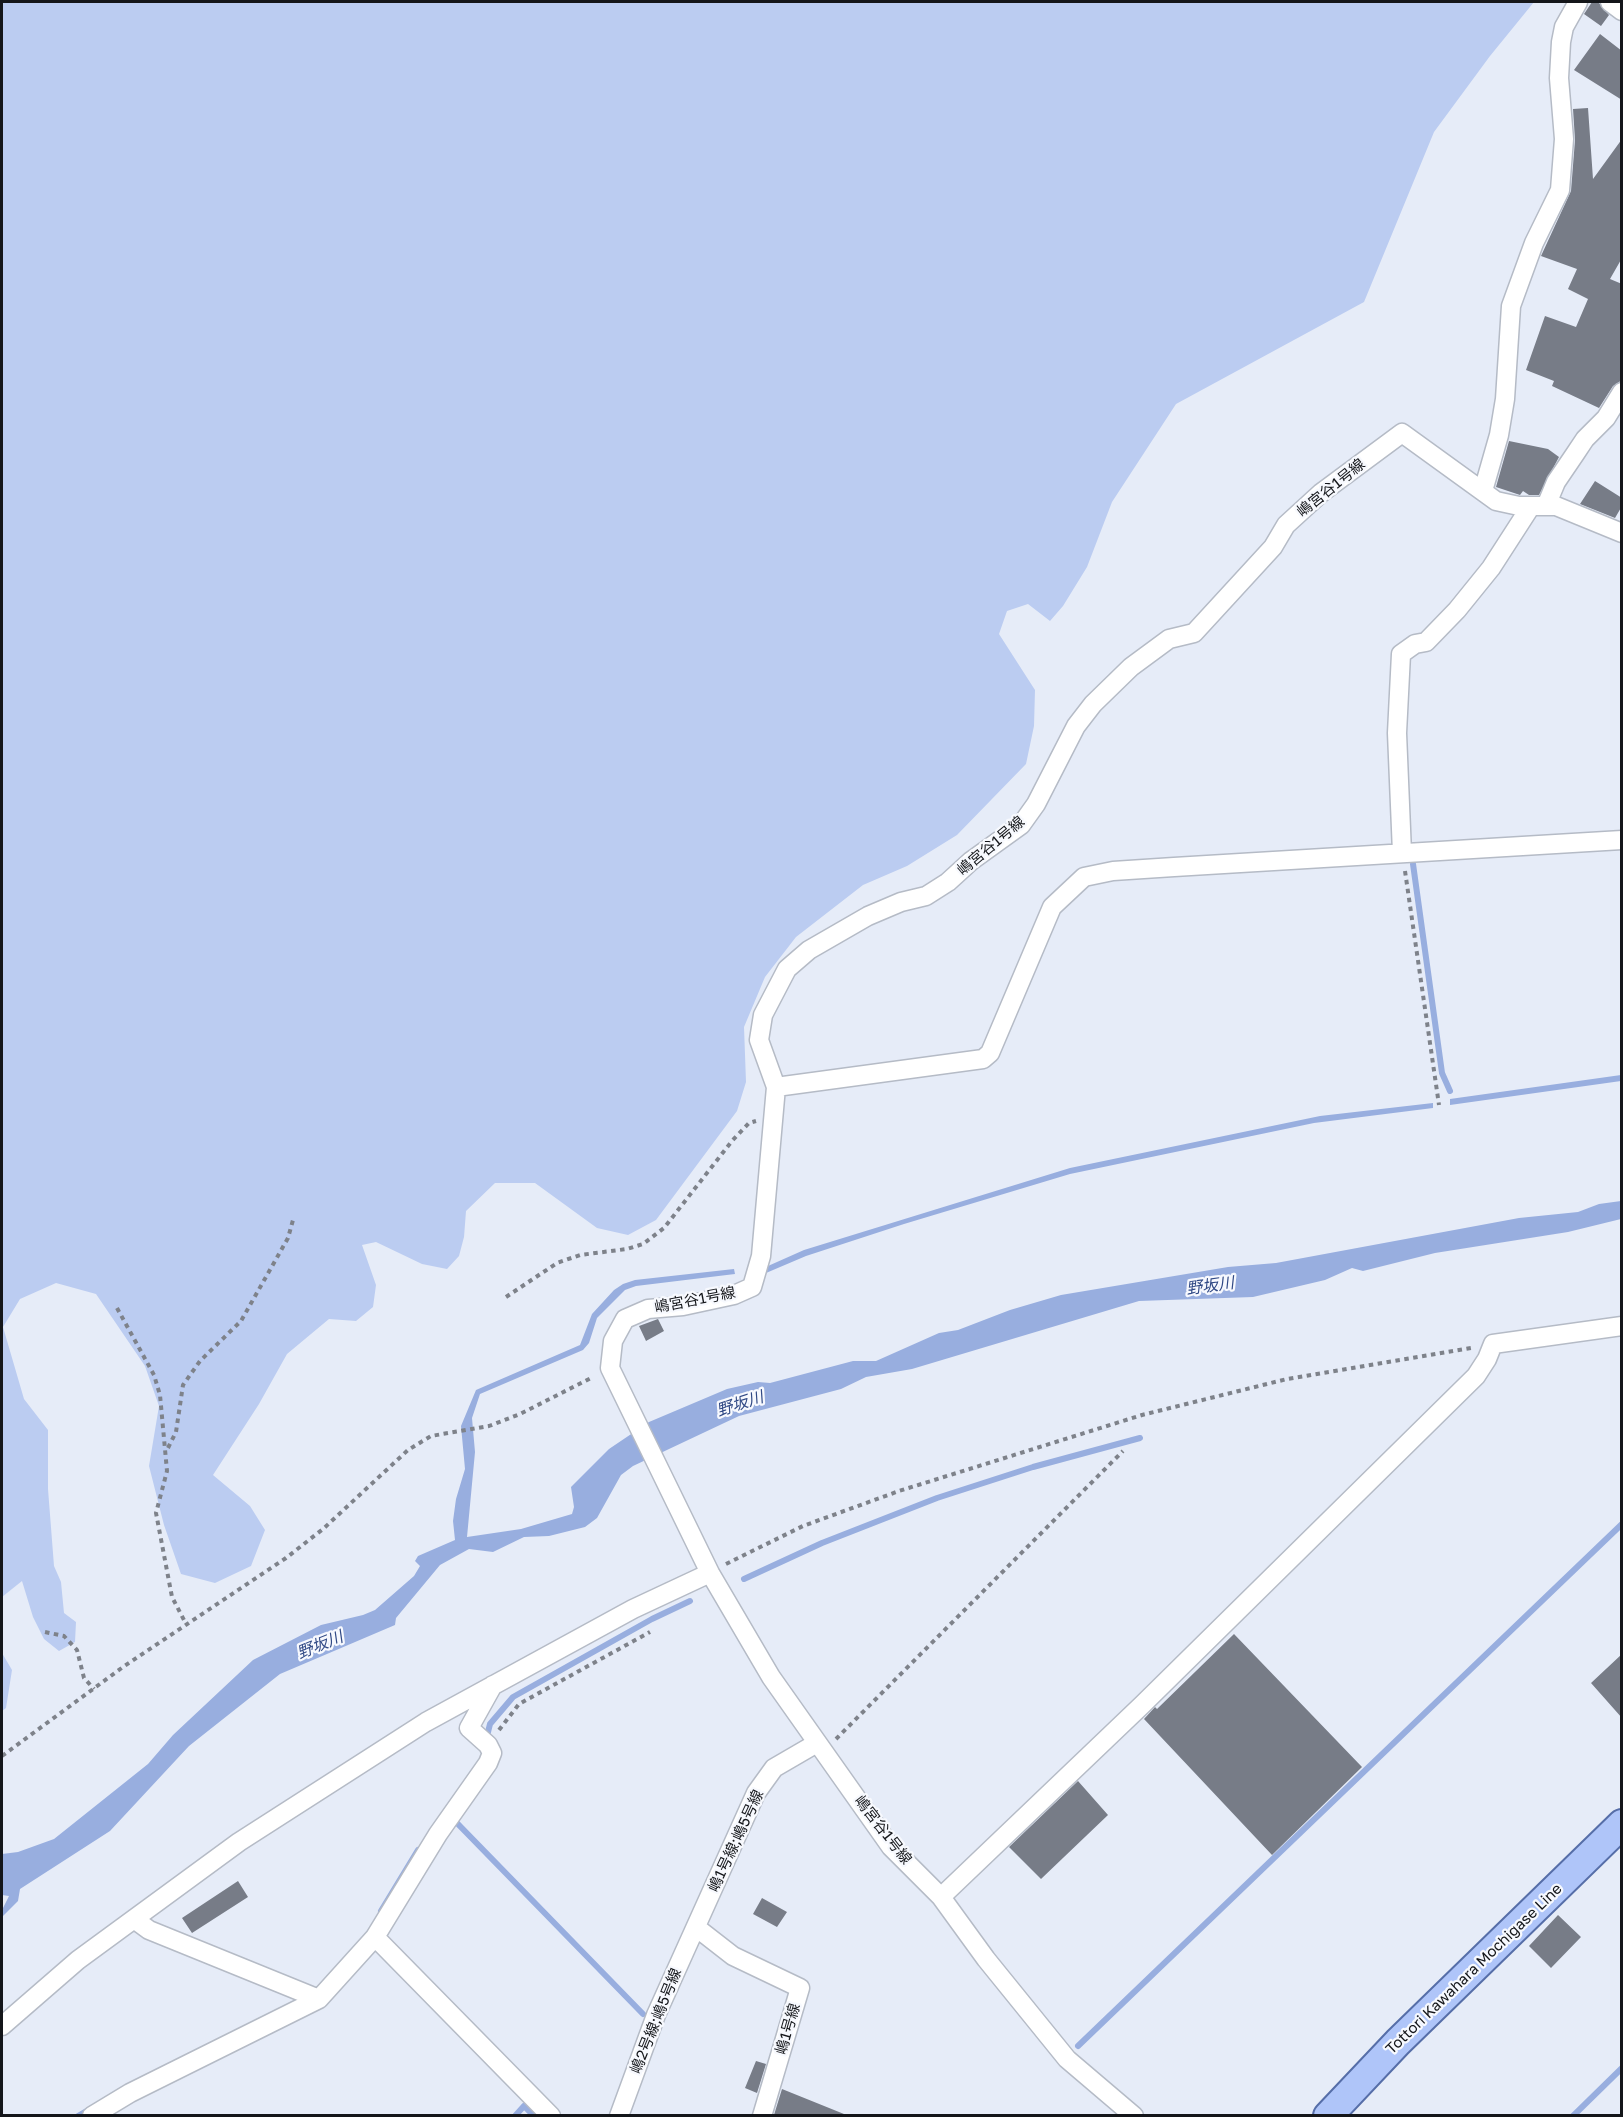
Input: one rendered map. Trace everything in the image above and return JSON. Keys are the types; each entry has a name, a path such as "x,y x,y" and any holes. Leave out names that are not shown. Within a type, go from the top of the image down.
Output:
{"main road":[{"name":"Tottori Kawahara Mochigase Line","path":"1328,2115 1398,2042 1622,1824"}],"street":[{"path":"1483,491 1499,435 1505,399 1511,306 1534,243 1557,198 1562,183 1564,139 1559,78 1561,42 1564,27 1578,2"},
{"path":"1610,2 1622,11"},
{"path":"1402,853 1397,733 1401,654 1415,644 1426,642 1457,610 1539,506 1585,439 1606,418 1622,392"},
{"name":"嶋宮谷1号線","path":"1134,2115 1067,2059 941,1897 891,1846 771,1677 710,1573 632,1415 610,1368 613,1341 625,1319 648,1309 683,1306 734,1295 752,1287 761,1256 776,1087 759,1040 763,1015 787,969 808,950 868,916 901,902 926,896 948,882 971,861 1021,825 1036,804 1076,726 1093,704 1125,672 1169,639 1194,633 1273,547 1286,525 1321,493 1402,433 1496,501 1519,507 1556,506 1622,533"},
{"path":"776,1087 983,1059 990,1053 1052,907 1084,877 1113,871 1622,840"},
{"path":"941,1897 1142,1705 1476,1376 1493,1344 1622,1326"},
{"path":"2,2026 78,1960 239,1842 426,1722 633,1609 710,1573"},
{"path":"92,2115 130,2093 319,1999 375,1937 438,1834 488,1763 492,1753 488,1745 469,1728 493,1685"},
{"name":"嶋1号線;嶋5号線","path":"697,1928 726,1857 756,1793 774,1768 820,1747"},
{"path":"134,1918 149,1930 319,1999"},
{"name":"嶋2号線;嶋5号線","path":"619,2115 656,2015 697,1928"},
{"name":"嶋1号線","path":"697,1928 733,1956 800,1988 762,2115"},
{"path":"375,1937 551,2115"}],"path":[{"path":"1402,853 1439,1105"},
{"path":"506,1297 557,1263 580,1255 627,1249 643,1244 664,1228 749,1123 774,1115"},
{"path":"167,1450 176,1432 183,1385 200,1361 241,1322 288,1238 293,1220"},
{"path":"117,1308 154,1374 160,1395 167,1450 167,1471 156,1513 172,1597 186,1624"},
{"path":"710,1573 813,1522 899,1491 1142,1415 1287,1379 1493,1344"},
{"path":"2,1756 186,1624 286,1558 323,1529 408,1450 431,1437 489,1426 520,1414 610,1368"},
{"path":"820,1747 1124,1451"},
{"path":"45,1632 64,1636 77,1650 84,1678 94,1689"},
{"path":"492,1753 499,1730 519,1704 650,1632"}],"shaded area":[{"path":"2,2 1534,2 1490,56 1434,132 1364,302 1176,404 1112,502 1087,567 1063,606 1050,621 1028,604 1007,611 999,634 1035,690 1034,726 1026,764 957,835 907,866 863,885 796,937 765,977 744,1027 746,1082 737,1111 656,1220 628,1235 597,1228 535,1183 495,1183 466,1211 464,1237 459,1256 447,1269 422,1264 376,1242 362,1245 376,1285 373,1307 356,1321 329,1319 287,1354 259,1404 213,1475 250,1506 265,1530 251,1566 215,1583 181,1574 164,1525 149,1466 159,1406 145,1366 96,1294 56,1283 20,1299 3,1327 24,1399 48,1430 48,1489 54,1566 61,1582 64,1613 76,1622 75,1642 59,1651 44,1639 33,1617 22,1581 2,1597"},
{"path":"2,1653 12,1670 6,1708 2,1711"}],"water":[{"path":"1621,1075 1621,1081 1450,1105 1450,1099"},
{"path":"1433,1103 1433,1108 1314,1123 1070,1174 904,1224 806,1256 766,1273 768,1266 804,1250 1070,1168 1320,1116"},
{"name":"野坂川","path":"1621,1201 1621,1219 1568,1232 1435,1253 1363,1271 1352,1268 1325,1280 1253,1297 1139,1301 912,1369 866,1377 841,1389 739,1416 633,1466 621,1475 597,1518 585,1527 549,1536 524,1537 493,1552 469,1549 440,1565 396,1618 395,1625 280,1674 189,1746 110,1831 20,1889 18,1901 2,1917 2,1910 9,1896 2,1895 2,1854 18,1852 54,1839 148,1764 173,1735 253,1660 321,1625 375,1610 414,1576 420,1566 415,1561 418,1556 455,1540 453,1521 456,1499 465,1469 461,1426 476,1390 580,1345 592,1314 614,1290 623,1284 635,1280 734,1269 735,1274 636,1286 625,1290 597,1318 589,1343 583,1350 480,1394 472,1418 475,1452 467,1537 521,1529 572,1514 574,1507 571,1487 609,1449 649,1422 727,1389 758,1382 770,1383 853,1361 876,1361 939,1333 958,1330 1010,1310 1061,1295 1228,1267 1276,1263 1519,1218 1578,1212 1599,1204"}],"building":[{"path":"1592,2 1599,3 1609,15 1601,26 1584,14"},
{"path":"1600,34 1622,51 1622,100 1574,70"},
{"path":"1588,108 1593,179 1622,139 1622,258 1610,279 1622,284 1622,380 1613,386 1599,408 1552,386 1554,381 1526,370 1545,316 1576,327 1588,299 1568,289 1577,269 1541,256 1571,191 1575,140 1573,109"},
{"path":"1509,441 1548,449 1559,457 1539,495 1529,495 1523,491 1520,495 1496,487"},
{"path":"1595,481 1622,498 1622,506 1615,518 1580,504"},
{"path":"658,1319 664,1331 646,1341 639,1326"},
{"path":"1234,1634 1362,1767 1272,1855 1144,1719"},
{"path":"1622,1654 1622,1718 1591,1683"},
{"path":"1078,1781 1108,1815 1041,1879 1009,1847"},
{"path":"238,1881 248,1897 192,1933 182,1918"},
{"path":"762,1898 787,1912 777,1927 753,1914"},
{"path":"1558,1915 1581,1937 1551,1968 1529,1946"},
{"path":"756,2061 766,2064 757,2093 745,2088"},
{"path":"782,2089 844,2114 844,2115 774,2115"}],"waterway":[{"path":"1413,864 1442,1073 1450,1091"},
{"path":"744,1579 822,1543 937,1498 1033,1467 1140,1438"},
{"path":"1078,2046 1622,1524"},
{"path":"487,1736 490,1724 513,1697 652,1619 690,1601"},
{"path":"455,1821 643,2014"},
{"path":"381,1911 418,1850"},
{"path":"1573,2116 1622,2068"},
{"path":"515,2116 524,2106 534,2116"},
{"path":"78,2116 90,2109"}]}
